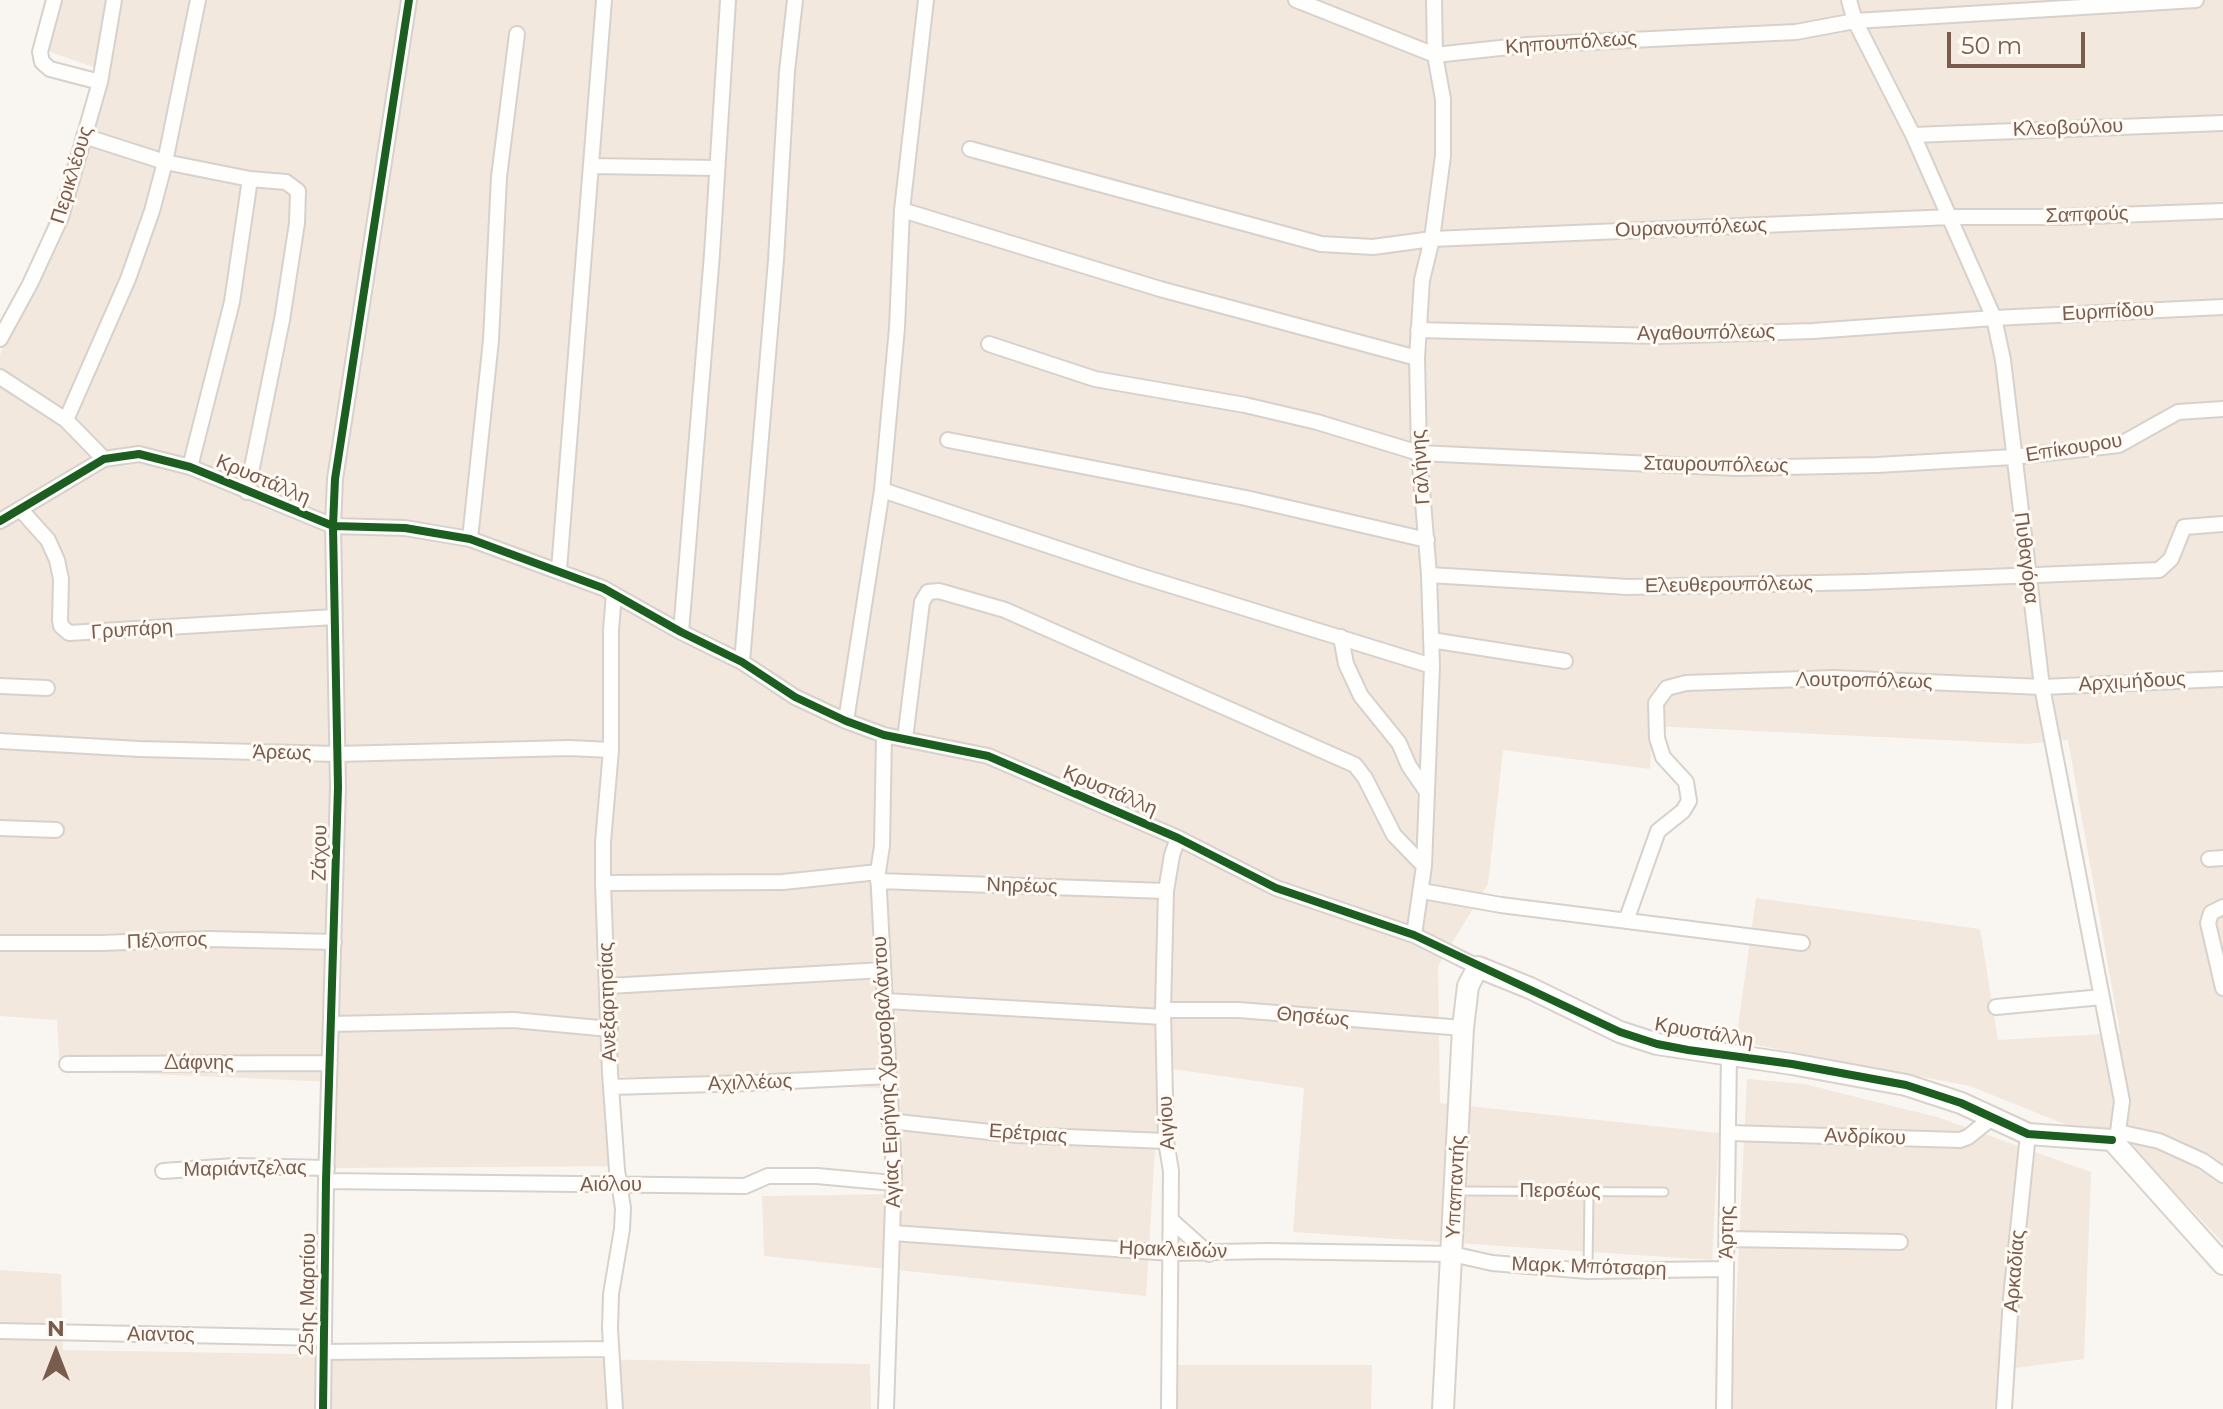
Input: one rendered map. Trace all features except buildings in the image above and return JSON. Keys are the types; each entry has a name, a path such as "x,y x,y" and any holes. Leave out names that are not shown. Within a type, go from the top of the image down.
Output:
{"street":[{"path":"54,0 40,52 42,62 50,69 100,82"},
{"name":"Περικλέους","path":"0,339 61,217 100,82 114,0"},
{"path":"66,420 128,279 152,211 198,0"},
{"name":"Ζάχου","path":"326,1174 337,754 335,479 409,0"},
{"path":"559,570 604,0"},
{"path":"681,632 712,254 728,0"},
{"path":"742,662 795,0"},
{"path":"846,721 882,490 897,328 902,210 926,0"},
{"name":"Κηπουπόλεως","path":"1296,0 1435,55 1528,45 1796,32 1855,21 2196,0"},
{"name":"Γαλήνης","path":"1414,935 1424,866 1432,666 1427,540 1419,453 1418,330 1422,280 1432,239 1443,156 1443,99 1435,55 1434,0"},
{"name":"Πυθαγόρα","path":"1849,0 1855,21 1913,135 1994,318 2003,360 2042,687 2122,1101 2115,1136"},
{"path":"470,539 491,340 499,177 517,34"},
{"name":"Κλεοβούλου","path":"1913,135 2223,123"},
{"path":"84,136 165,162 250,179 291,183 298,191 297,223 282,320 247,492"},
{"name":"Ουρανουπόλεως","path":"970,149 1321,244 1373,247 1432,239 1951,217"},
{"path":"592,166 716,168"},
{"path":"190,467 232,302 250,179"},
{"path":"902,210 1160,289 1417,358"},
{"name":"Σαπφούς","path":"1951,217 2062,217 2223,211"},
{"name":"Ευριπίδου","path":"1994,318 2223,307"},
{"name":"Αγαθουπόλεως","path":"1418,330 1659,336 1813,331 1994,318"},
{"name":"Σταυρουπόλεως","path":"989,344 1095,379 1245,405 1317,422 1419,453 1737,468 1877,465 2013,457"},
{"path":"0,377 66,420 104,459 0,521"},
{"name":"Επίκουρου","path":"2013,457 2122,444 2180,411 2223,409"},
{"path":"948,440 1246,498 1427,540"},
{"name":"Κρυστάλλη","path":"104,459 139,454 190,467 333,526 405,528 470,539 559,570 614,594 742,662 795,697 846,721 884,735 988,756 1178,838 1276,888 1414,935 1620,1032 1657,1044 1906,1085 1961,1103 2028,1134 2115,1136"},
{"path":"882,490 1134,574 1432,666"},
{"name":"Γρυπάρη","path":"21,510 48,540 57,560 61,579 60,620 61,626 69,633 334,617"},
{"name":"Ελευθερουπόλεως","path":"1429,575 1628,587 2159,570 2171,559 2184,527 2223,524"},
{"path":"905,739 922,602 928,592 939,591 1005,610 1355,765 1365,778 1394,835 1424,866"},
{"name":"Ανεξαρτησίας","path":"614,594 611,750 603,883 611,1087 622,1229 611,1294 615,1409"},
{"path":"1341,637 1346,664 1361,696 1399,743 1409,766 1427,792"},
{"path":"1431,640 1565,661"},
{"name":"Λουτροπόλεως","path":"1626,921 1658,831 1683,811 1689,801 1686,782 1663,757 1655,722 1656,703 1667,688 1686,683 1834,678 2042,687"},
{"name":"Αρχιμήδους","path":"2042,687 2223,679"},
{"path":"0,686 47,688"},
{"name":"Αγίας Ειρήνης Χρυσοβαλάντου","path":"884,735 882,846 878,876 893,1183 886,1409"},
{"name":"Άρεως","path":"0,741 139,749 337,754 569,748 611,750"},
{"path":"0,828 56,830"},
{"name":"Αιγίου","path":"1169,1409 1171,1171 1166,1141 1163,1013 1166,891 1178,838"},
{"name":"Νηρέως","path":"603,883 783,882 878,876 1166,891"},
{"path":"1422,891 1501,905 1802,943"},
{"path":"2223,907 2211,913 2209,929 2221,966 2223,988"},
{"name":"Πέλοπος","path":"0,943 209,939 334,942"},
{"name":"Υπαπαντής","path":"1443,1409 1463,1028 1468,986 1478,967"},
{"path":"609,986 883,970"},
{"path":"1996,1007 2102,997"},
{"name":"Θησέως","path":"886,1001 1163,1013 1239,1010 1463,1028"},
{"path":"331,1024 513,1020 610,1029"},
{"name":"Άρτης","path":"1724,1409 1729,1055"},
{"name":"Δάφνης","path":"67,1064 330,1063"},
{"name":"Αχιλλέως","path":"611,1087 889,1076"},
{"name":"Ανδρίκου","path":"1729,1133 1960,1140 1993,1117"},
{"name":"Ερέτριας","path":"889,1121 1017,1135 1166,1141"},
{"name":"Αρκαδίας","path":"2004,1409 2011,1298 2028,1134"},
{"path":"2115,1136 2159,1141 2203,1161 2223,1175"},
{"path":"2115,1136 2223,1264"},
{"name":"Μαριάντζελας","path":"163,1171 235,1166 326,1174"},
{"name":"Αιόλου","path":"326,1174 620,1185 749,1186 768,1176 817,1176 893,1183"},
{"name":"25ης Μαρτίου","path":"323,1409 326,1174"},
{"path":"1171,1220 1210,1254"},
{"name":"Ηρακλειδών","path":"893,1233 1171,1253 1452,1254"},
{"path":"1727,1239 1900,1242"},
{"name":"Μαρκ. Μπότσαρη","path":"1452,1254 1492,1263 1588,1271 1726,1269"},
{"name":"Αιαντος","path":"0,1331 323,1345 611,1349"}],"lane":[{"name":"Περσέως","path":"1456,1191 1664,1192"},
{"path":"1588,1271 1589,1191"}],"shaded area":[{"path":"55,0 2223,0 2223,1243 2139,1154 1970,1086 1736,1041 1756,898 1980,929 1998,1040 2120,1033 2068,740 2026,744 1652,726 1650,769 1503,750 1488,884 1438,966 1440,1103 1719,1133 1712,1260 1293,1232 1304,1088 1160,1067 1146,1296 764,1256 762,1196 897,1194 894,1089 607,1076 612,1166 334,1168 334,1082 60,1070 57,1020 0,1016 0,355 102,70 42,49"},
{"path":"1747,1079 1804,1084 1937,1117 2091,1172 2084,1359 2000,1370 1997,1409 1731,1409"},
{"path":"0,1270 61,1274 63,1350 870,1364 871,1409 0,1409"},
{"path":"1172,1365 1372,1365 1371,1409 1167,1409"}],"cycle path":[{"path":"323,1409 326,1181 338,787 333,526 335,479 409,0"},
{"path":"0,521 104,459 139,454 190,467 333,526 405,528 470,539 603,588 742,662 795,697 846,721 884,735 988,756 1178,838 1276,888 1414,935 1620,1032 1688,1050 1792,1064 1906,1085 1961,1103 2028,1134 2112,1140"}]}
